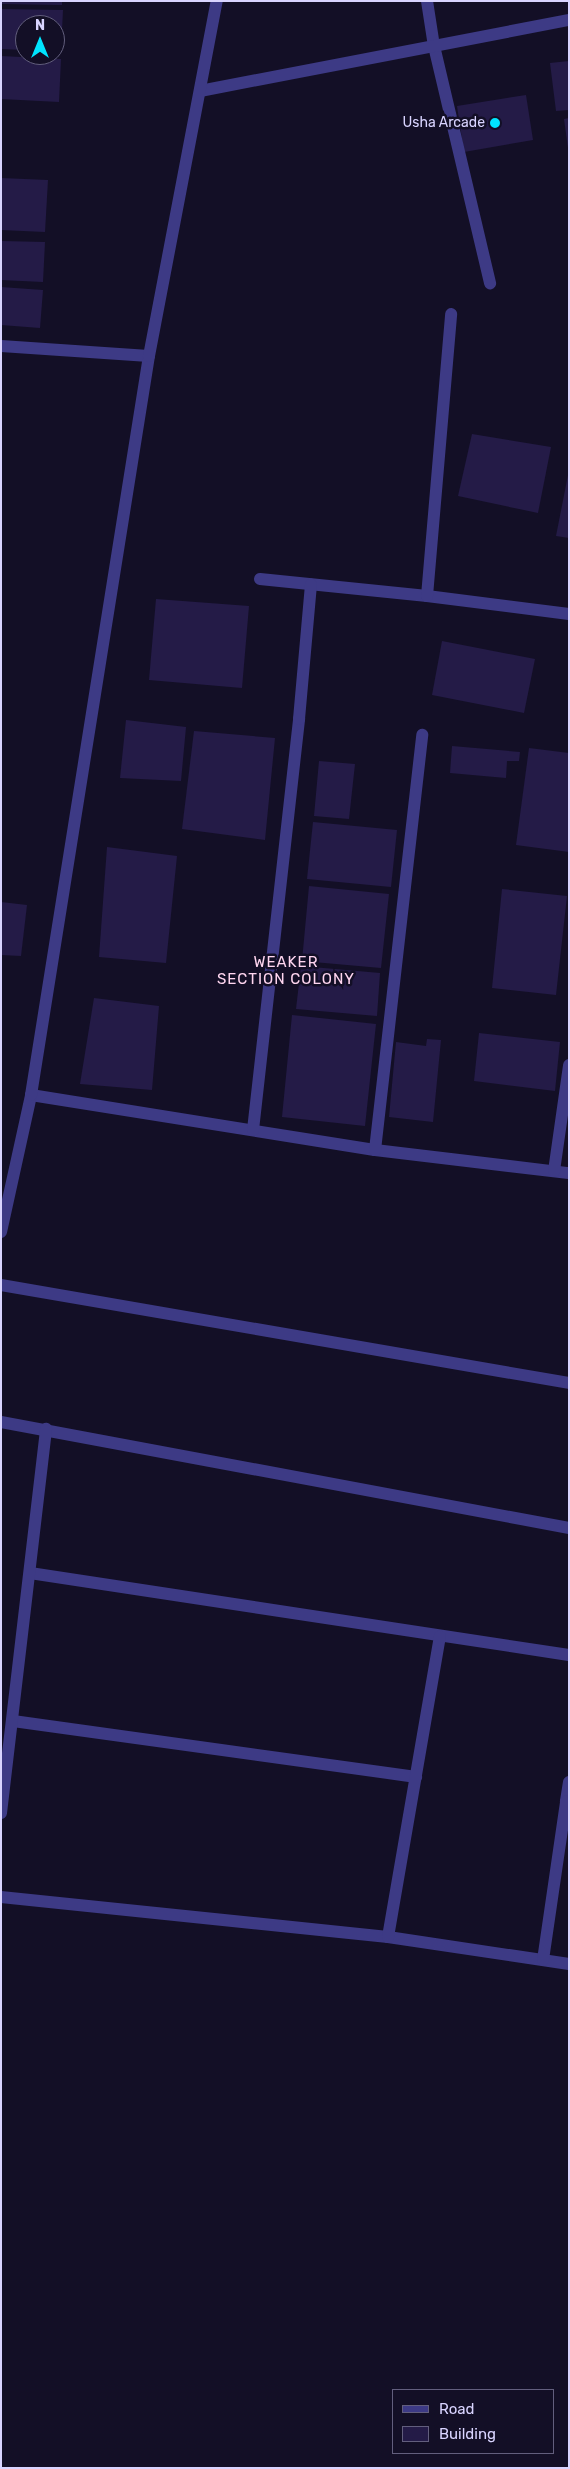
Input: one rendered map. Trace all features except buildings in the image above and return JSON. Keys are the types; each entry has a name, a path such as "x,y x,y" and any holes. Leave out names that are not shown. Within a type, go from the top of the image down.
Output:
{"street":[{"path":"1,1232 31,1095 149,356 217,1"},
{"path":"427,1 434,46 490,283"},
{"path":"200,91 569,20"},
{"path":"427,596 452,314"},
{"path":"1,346 149,356"},
{"path":"260,579 427,596 569,614"},
{"path":"253,1130 299,719 311,585"},
{"path":"376,1150 422,735"},
{"path":"554,1172 569,1065"},
{"path":"31,1095 376,1150 569,1173"},
{"path":"1,1285 569,1384"},
{"path":"1,1422 569,1528"},
{"path":"1,1813 14,1721 46,1430"},
{"path":"30,1573 569,1655"},
{"path":"388,1937 440,1636"},
{"path":"14,1721 416,1777"},
{"path":"543,1960 569,1782"},
{"path":"1,1897 388,1937 569,1964"}],"place":[{"name":"Usha Arcade","path":"495,123"}],"district":[{"name":"WEAKER SECTION COLONY","path":"286,970"}]}
